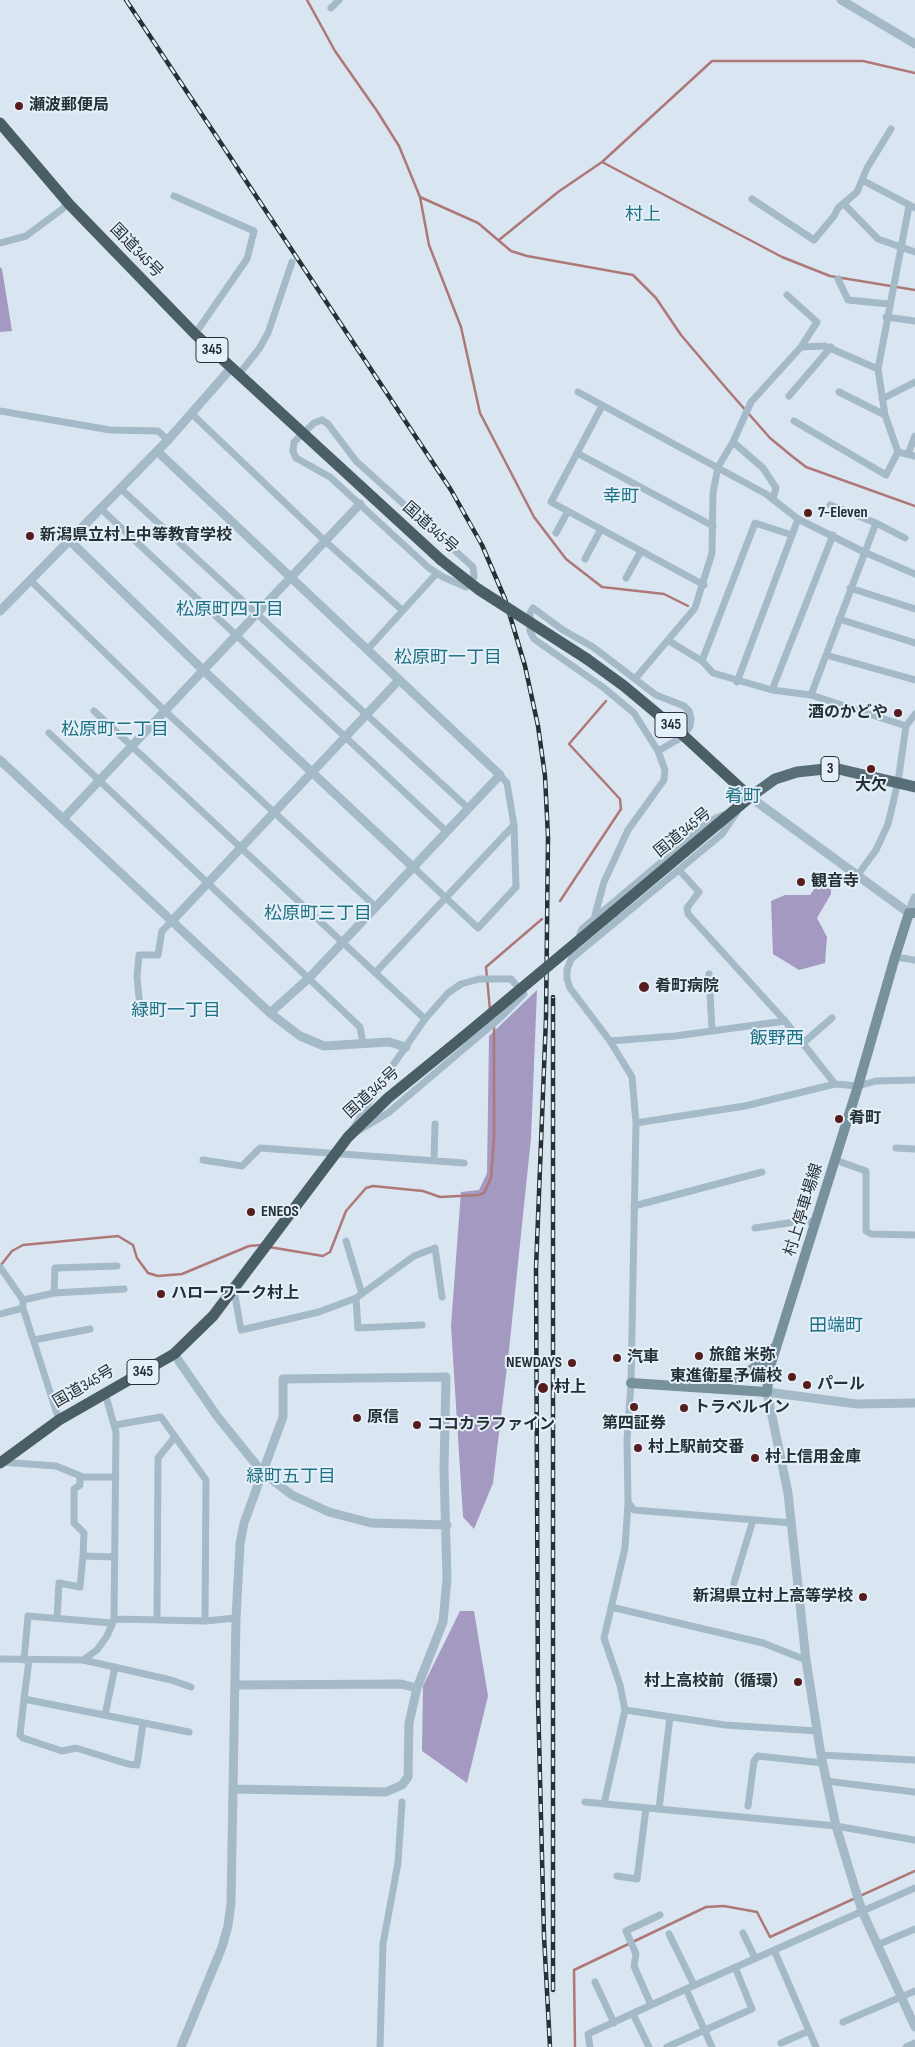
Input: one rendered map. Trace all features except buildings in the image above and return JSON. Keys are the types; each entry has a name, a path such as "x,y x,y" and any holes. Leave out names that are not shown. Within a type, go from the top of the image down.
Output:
{"highway":[{"name":"国道345号","path":"0,124 69,204 194,334 441,560 478,589 587,659 624,686 684,736 750,797 388,1098 335,1152 234,1290 213,1316 174,1354 59,1420 1,1462"}],"main road":[{"name":"3","path":"750,797 775,779 797,772 834,768 915,787"},
{"name":"村上停車場線","path":"767,1392 769,1370 858,1086 895,957 912,913"},
{"path":"705,1388 738,1377 761,1364 778,1342"},
{"path":"631,1383 767,1392"}],"street":[{"path":"331,8 338,0"},
{"path":"841,0 915,44"},
{"path":"752,199 814,240 834,216 838,208 858,192 862,180 891,129"},
{"path":"794,421 886,475 898,452 885,415 878,369 900,248 912,207 862,180"},
{"path":"174,196 254,232 247,259 194,334"},
{"path":"0,243 26,236 69,204"},
{"path":"844,204 878,239 915,252"},
{"path":"0,611 32,581 68,540 192,414 259,349 268,333 292,262"},
{"path":"838,279 848,300 889,304"},
{"path":"636,679 695,608 704,585 712,553 713,493 718,468 733,442 751,402 801,347 817,322 786,295"},
{"path":"886,317 915,321"},
{"path":"801,347 830,347 878,369"},
{"path":"789,396 830,347"},
{"path":"882,399 915,382"},
{"path":"578,392 773,499 798,519 864,552 915,574"},
{"path":"839,392 885,415"},
{"path":"602,406 551,502 704,585"},
{"path":"0,411 110,430 158,431 168,440"},
{"path":"192,414 325,541 402,610"},
{"path":"322,420 328,424 356,461 473,567 475,574 466,588 436,573 360,504 330,477 296,458 292,447 302,434 318,421 322,420"},
{"path":"898,452 911,455 915,436"},
{"path":"733,442 763,468 776,488 773,499"},
{"path":"68,540 203,670 478,928 516,887 514,825 507,784 500,775 398,681 157,451"},
{"path":"577,453 713,526"},
{"path":"120,488 468,808"},
{"path":"64,818 360,504"},
{"path":"830,505 876,523 904,538"},
{"path":"100,508 446,832"},
{"path":"556,533 568,511"},
{"path":"737,682 798,519"},
{"path":"702,661 755,523 792,535"},
{"path":"811,695 876,523"},
{"path":"584,559 601,529"},
{"path":"772,690 833,535"},
{"path":"626,578 641,551"},
{"path":"367,650 436,573"},
{"path":"32,581 165,711 275,811 376,907"},
{"path":"850,588 915,609"},
{"path":"595,916 604,882 628,830 665,778 665,770 658,751 634,713 596,682 534,640 530,631 530,613 533,608 564,630 593,647 656,695 684,706 689,711 691,718 690,726 684,736 658,751"},
{"path":"839,619 915,643"},
{"path":"669,641 702,661 713,673 737,682 772,690 811,695 906,726"},
{"path":"826,655 915,680"},
{"path":"140,1008 137,977 139,955 158,955 162,932 398,681"},
{"path":"94,711 425,1019"},
{"path":"857,876 884,836 898,782 906,726 915,714"},
{"path":"49,733 360,1027 363,1043"},
{"path":"0,760 270,1013 300,1036 324,1046 389,1042 406,1047"},
{"path":"270,1013 309,978 500,775"},
{"path":"750,797 857,876 912,913 915,898"},
{"path":"604,1804 625,1710 620,1685 604,1638 625,1548 628,1502 627,1440 631,1383 636,1123 632,1077 610,1041 570,988 567,970 582,929 595,916 710,821 739,808"},
{"path":"571,959 722,834 739,808"},
{"path":"375,973 514,825"},
{"path":"678,870 698,892 687,908 688,914 785,1021 835,1084"},
{"path":"895,957 915,960"},
{"path":"709,974 712,1030"},
{"path":"511,979 524,994 500,1018 388,1113 348,1137 384,1078 425,1019 448,993 461,984 479,980 511,979"},
{"path":"802,1044 832,1018"},
{"path":"610,1041 675,1036 785,1021"},
{"path":"636,1123 746,1106 835,1084 858,1086 876,1081 915,1080"},
{"path":"434,1160 435,1124"},
{"path":"203,1160 242,1166 260,1148 335,1152 464,1163"},
{"path":"896,1148 915,1149"},
{"path":"835,1160 866,1171 866,1231 871,1234 915,1236"},
{"path":"634,1206 762,1172"},
{"path":"755,1228 801,1221 816,1222"},
{"path":"346,1240 359,1296 358,1328 422,1325"},
{"path":"234,1290 241,1330 319,1312 359,1296 414,1256 435,1248 442,1297"},
{"path":"54,1293 55,1268 117,1266"},
{"path":"0,1267 23,1304 59,1420"},
{"path":"0,1314 54,1293 124,1289"},
{"path":"34,1340 90,1329"},
{"path":"174,1354 217,1416 262,1472 292,1495 350,1519 393,1525 447,1525"},
{"path":"182,2047 222,1947 228,1926 231,1902 236,1618 240,1544 244,1523 283,1417 283,1379 446,1377 444,1470 447,1579 443,1622 417,1688 409,1723 408,1776 402,1785 386,1792 234,1789"},
{"path":"915,1403 857,1404 767,1392 792,1523 806,1660 822,1759 836,1826 862,1911 915,2027"},
{"path":"83,1660 97,1650 107,1636 113,1621 116,1477 115,1425 105,1393"},
{"path":"115,1425 161,1417 174,1438 206,1480 205,1621"},
{"path":"157,1620 158,1458 174,1438"},
{"path":"1,1462 56,1466 80,1476 116,1477"},
{"path":"57,1618 59,1583 80,1588 84,1556 84,1533 74,1523 74,1489 80,1485 80,1476"},
{"path":"628,1502 634,1510 792,1523"},
{"path":"734,1584 753,1520"},
{"path":"84,1556 115,1557"},
{"path":"611,1608 763,1643 806,1660"},
{"path":"143,1723 137,1765 76,1748 62,1751 23,1738 20,1735 27,1660 28,1616 113,1621 205,1621 236,1618"},
{"path":"0,1659 83,1660 171,1680 191,1687"},
{"path":"105,1715 115,1667"},
{"path":"235,1685 401,1684 417,1688"},
{"path":"24,1699 189,1732"},
{"path":"625,1710 724,1726 817,1731"},
{"path":"659,1809 670,1717"},
{"path":"748,1806 754,1761 758,1756 915,1760"},
{"path":"826,1781 915,1792"},
{"path":"380,2047 383,1944 398,1863 402,1802"},
{"path":"585,1802 836,1826 915,1840"},
{"path":"617,1876 637,1879 646,1808"},
{"path":"590,2047 588,2034 694,1985 915,1888"},
{"path":"651,2005 634,1966 636,1954 626,1931 660,1915"},
{"path":"877,1945 915,1928"},
{"path":"743,1933 755,1958"},
{"path":"669,1934 694,1985"},
{"path":"774,1950 816,2047"},
{"path":"667,2047 752,2009 735,1967"},
{"path":"595,1982 614,2023"},
{"path":"686,1989 712,2047"},
{"path":"843,2022 915,1991"},
{"path":"633,2014 649,2047"},
{"path":"781,2043 809,2031"},
{"path":"906,2047 915,2043"}],"shaded area":[{"path":"0,267 2,269 12,331 0,332"},
{"path":"821,881 831,886 831,894 817,918 827,937 825,963 799,970 773,954 771,901 785,895 810,895"},
{"path":"537,990 531,1138 509,1350 493,1483 474,1529 463,1517 451,1326 461,1192 479,1190 487,1173 489,1036"},
{"path":"460,1611 474,1611 488,1696 467,1783 422,1751 423,1686"}],"waterway":[{"path":"307,0 335,51 399,146 420,197 429,245 461,327 480,413 534,517 566,559 602,587 664,594 688,606"},
{"path":"499,240 558,192 602,162 712,61 863,61 915,73"},
{"path":"602,162 782,257 830,276 915,290"},
{"path":"420,197 478,223 511,251 527,256 633,275 656,298 681,335 726,388 770,438 793,457 806,467 915,506"},
{"path":"560,901 621,809 620,799 569,744 606,701"},
{"path":"490,1010 486,967 542,919"},
{"path":"269,1247 323,1256 330,1252 346,1211 366,1188 373,1186 423,1191 440,1197 484,1193 491,1178 494,1138 494,1025"},
{"path":"1,1265 12,1251 23,1245 118,1236 133,1245 137,1258 148,1273 158,1276 182,1274 249,1246 261,1245"},
{"path":"575,2047 574,1970 706,1907 724,1906 757,1912 770,1937 915,1871"}],"railway":[{"path":"126,0 451,490 482,545 505,599 525,666 538,726 545,776 548,837 546,1018 536,1268 538,1698 544,1936 550,2047"},
{"path":"553,997 553,1990"}],"place":[{"name":"瀬波郵便局","path":"19,106"},
{"name":"7-Eleven","path":"808,513"},
{"name":"新潟県立村上中等教育学校","path":"30,536"},
{"name":"酒のかどや","path":"898,713"},
{"name":"大欠","path":"871,769"},
{"name":"観音寺","path":"801,882"},
{"name":"肴町病院","path":"644,987"},
{"name":"肴町","path":"839,1119"},
{"name":"ENEOS","path":"251,1212"},
{"name":"ハローワーク村上","path":"161,1294"},
{"name":"旅館 米弥","path":"699,1356"},
{"name":"汽車","path":"617,1358"},
{"name":"NEWDAYS","path":"572,1363"},
{"name":"東進衛星予備校","path":"792,1377"},
{"name":"パール","path":"807,1385"},
{"name":"村上","path":"543,1388"},
{"name":"第四証券","path":"634,1407"},
{"name":"トラベルイン","path":"684,1408"},
{"name":"原信","path":"357,1418"},
{"name":"ココカラファイン","path":"417,1425"},
{"name":"村上駅前交番","path":"638,1448"},
{"name":"村上信用金庫","path":"755,1458"},
{"name":"新潟県立村上高等学校","path":"863,1597"},
{"name":"村上高校前（循環）","path":"798,1682"}],"district":[{"name":"村上","path":"643,215"},
{"name":"幸町","path":"621,497"},
{"name":"松原町四丁目","path":"230,610"},
{"name":"松原町一丁目","path":"448,658"},
{"name":"松原町二丁目","path":"115,730"},
{"name":"肴町","path":"743,797"},
{"name":"松原町三丁目","path":"318,914"},
{"name":"緑町一丁目","path":"176,1011"},
{"name":"飯野西","path":"777,1039"},
{"name":"田端町","path":"836,1326"},
{"name":"緑町五丁目","path":"291,1477"}]}
